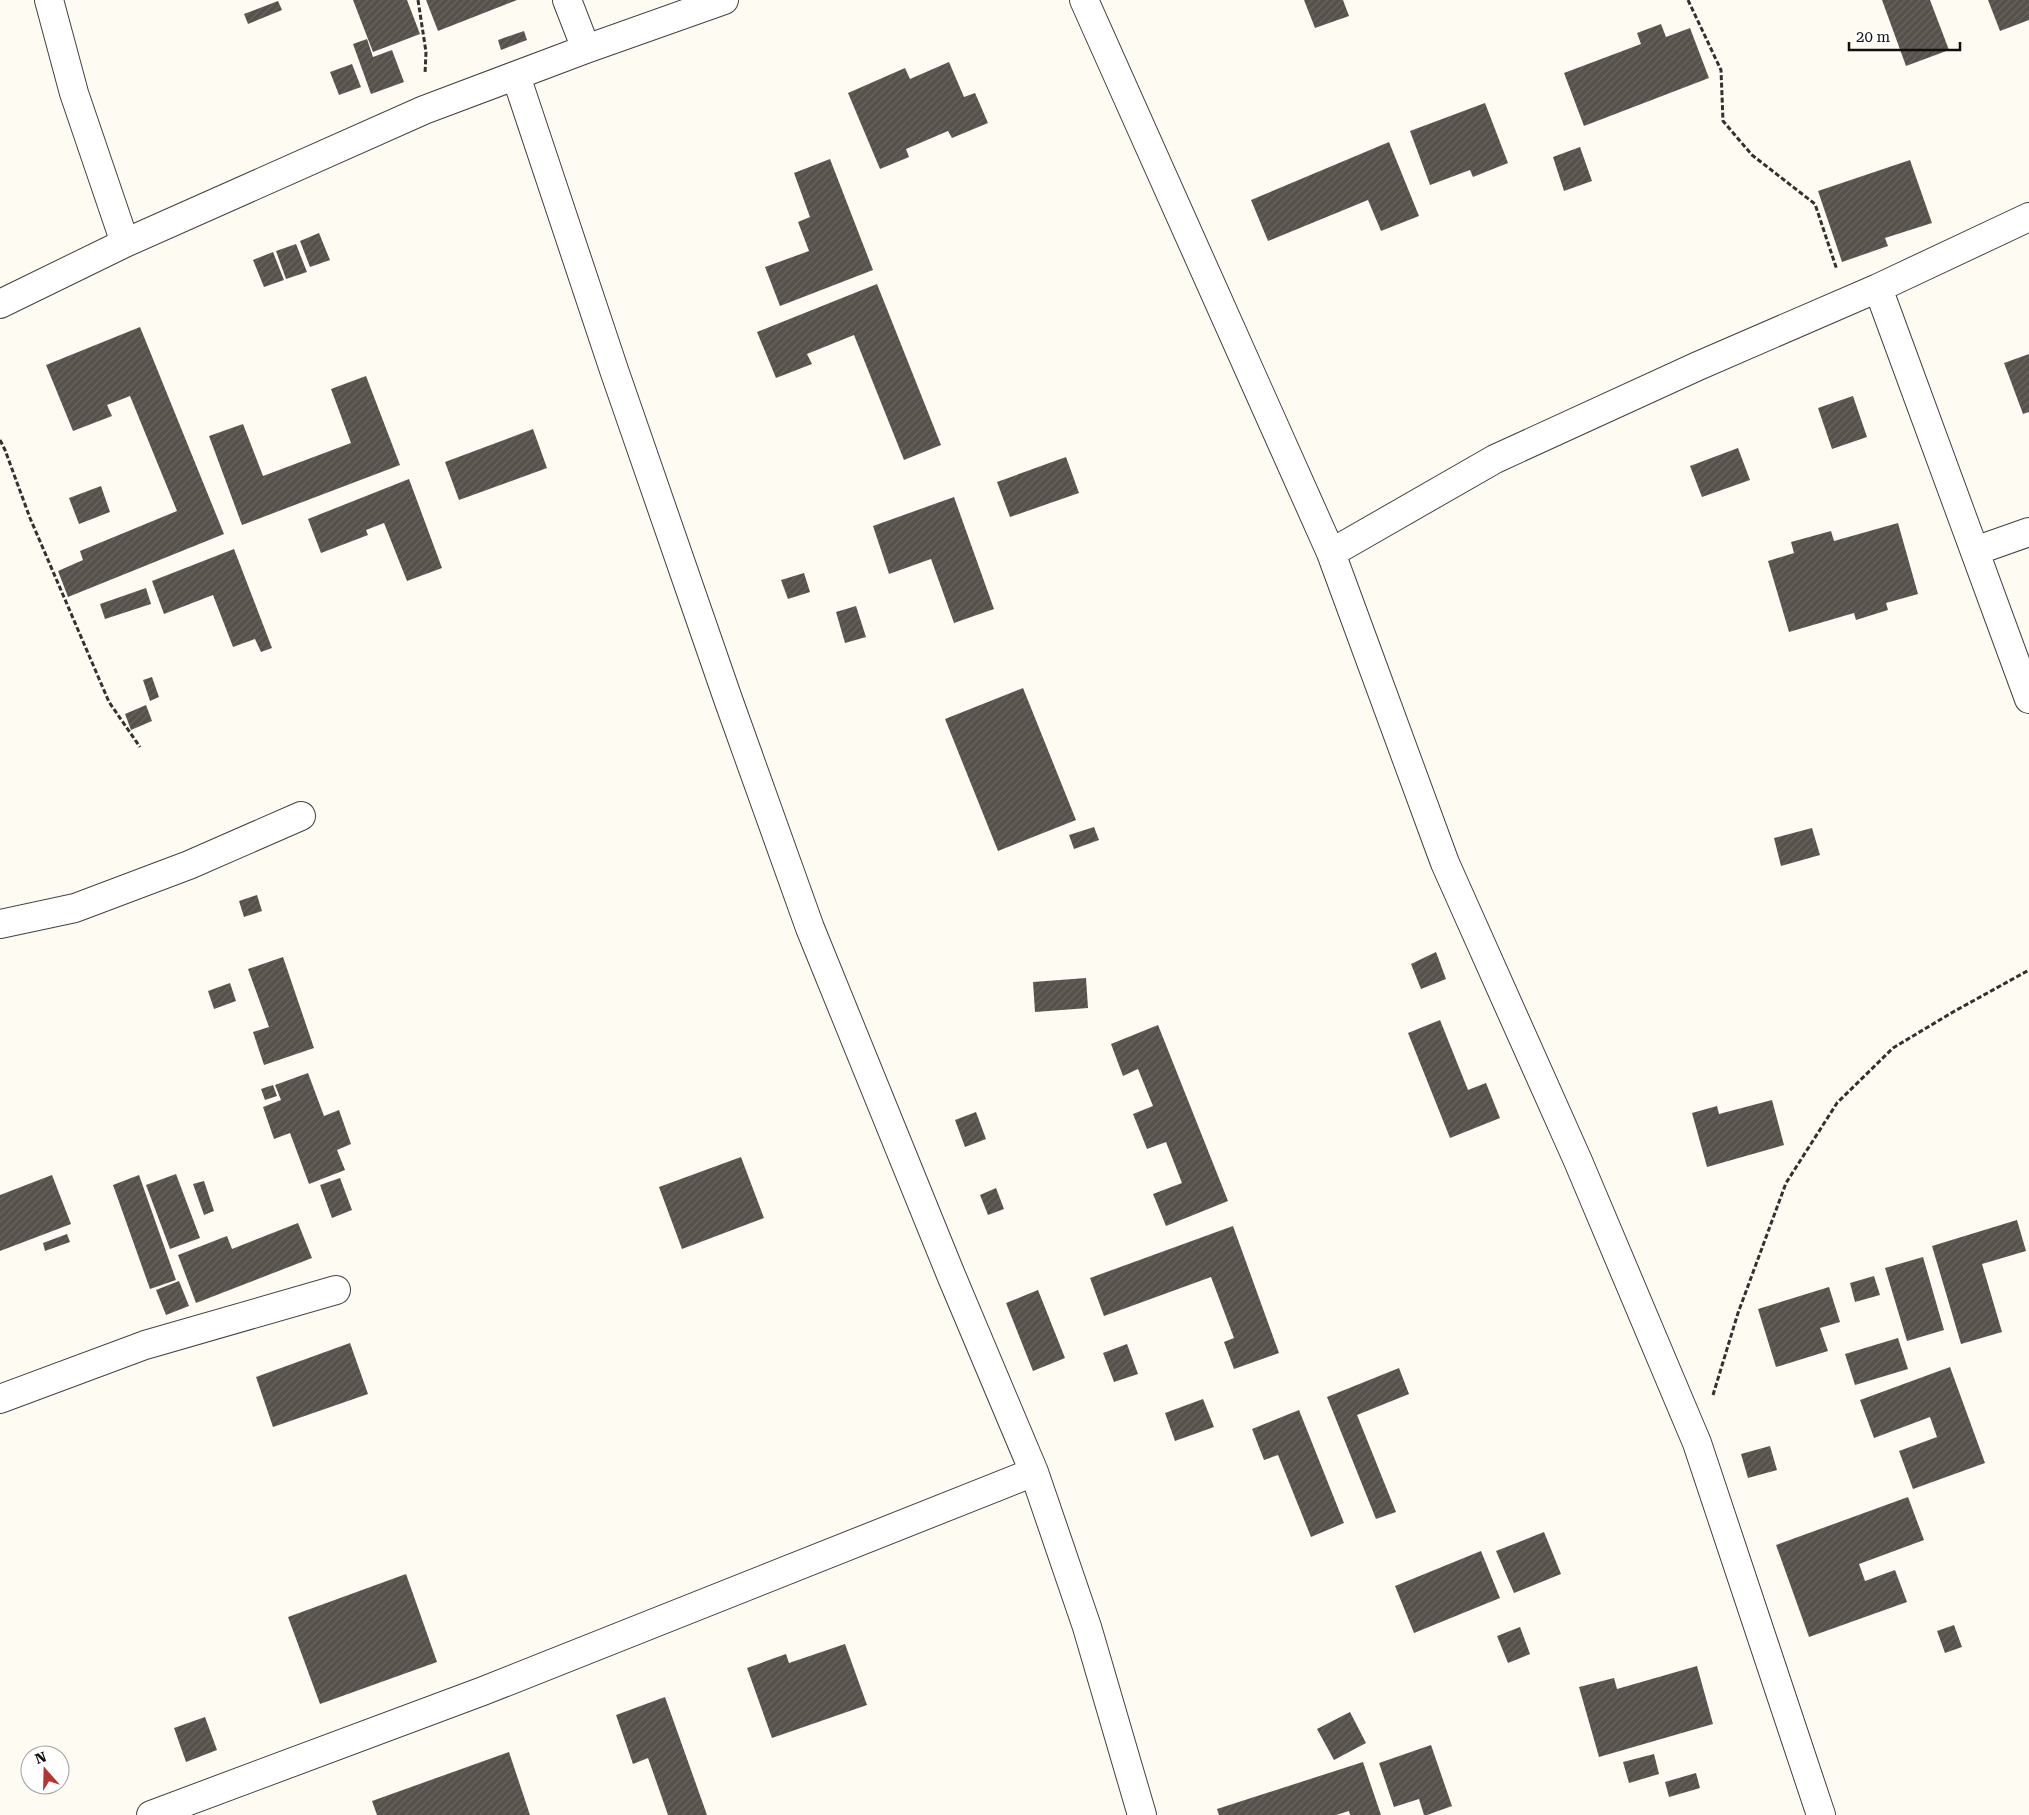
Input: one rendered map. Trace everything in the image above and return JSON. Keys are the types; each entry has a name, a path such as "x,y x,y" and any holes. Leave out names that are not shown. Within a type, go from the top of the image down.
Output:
{"street":[{"path":"49,0 74,92 125,242"},
{"path":"567,0 586,49"},
{"path":"0,304 125,242 424,110 586,49 724,0"},
{"path":"1084,0 1331,553 1445,863 1578,1161 1697,1443 1821,1815"},
{"path":"516,76 614,370 810,928 1034,1472 1087,1627 1142,1815"},
{"path":"1331,553 1495,459 1698,366 1878,288 2029,217"},
{"path":"1878,288 2029,699"},
{"path":"1975,551 2029,532"},
{"path":"0,924 75,908 189,865 301,816"},
{"path":"0,1399 145,1345 336,1290"},
{"path":"151,1815 483,1691 1034,1472"}],"path":[{"path":"418,0 426,52 424,110"},
{"path":"1688,0 1721,70 1723,122 1752,155 1814,204 1847,301"},
{"path":"0,440 30,518 109,702 140,747"},
{"path":"1697,1443 1724,1365 1738,1313 1786,1183 1837,1103 1893,1048 2029,970"}],"building":[{"path":"353,0 407,0 420,34 373,52"},
{"path":"426,0 517,0 438,31"},
{"path":"1304,0 1343,0 1349,16 1315,28"},
{"path":"1882,0 1930,0 1949,50 1906,66"},
{"path":"1988,0 2029,0 2029,20 2000,31"},
{"path":"278,1 282,10 248,24 244,14"},
{"path":"1661,24 1666,37 1690,28 1709,78 1584,126 1564,73 1641,44 1637,33"},
{"path":"524,31 527,40 501,50 498,40"},
{"path":"367,39 373,57 392,50 404,82 371,94 353,44"},
{"path":"949,62 964,97 975,93 988,123 952,138 948,131 906,149 909,157 880,169 848,93 905,68 910,79"},
{"path":"352,64 361,87 339,95 330,72"},
{"path":"1485,103 1508,163 1473,177 1470,170 1430,185 1410,131"},
{"path":"1389,142 1419,216 1381,231 1368,200 1268,241 1251,200"},
{"path":"1580,147 1592,181 1564,191 1553,157"},
{"path":"830,159 873,270 780,306 765,267 809,251 798,222 810,217 794,173"},
{"path":"1910,160 1932,223 1885,238 1888,246 1842,262 1818,191"},
{"path":"319,233 330,260 310,267 300,241"},
{"path":"296,244 307,272 286,279 276,251"},
{"path":"273,252 284,280 264,287 253,260"},
{"path":"877,284 941,445 904,460 854,335 807,354 812,364 776,378 757,332"},
{"path":"140,327 224,534 68,597 58,571 83,560 80,551 177,511 130,396 107,405 112,416 73,431 46,365"},
{"path":"2029,354 2029,412 2023,414 2004,363"},
{"path":"366,376 400,465 242,525 209,436 243,424 263,476 351,443 331,389"},
{"path":"1853,396 1867,437 1832,449 1818,408"},
{"path":"533,429 547,468 459,500 445,462"},
{"path":"1738,448 1750,480 1702,497 1690,466"},
{"path":"1066,457 1079,493 1010,517 997,482"},
{"path":"409,479 442,568 407,581 384,523 366,530 368,535 321,553 308,519"},
{"path":"101,486 110,512 79,524 69,498"},
{"path":"954,497 994,609 954,623 931,559 889,574 873,526"},
{"path":"1898,523 1918,594 1886,603 1888,610 1856,620 1854,613 1789,632 1768,561 1794,553 1791,542 1831,531 1834,541"},
{"path":"234,549 272,648 261,652 255,639 233,647 213,595 164,614 152,581"},
{"path":"804,573 810,592 788,599 781,580"},
{"path":"146,588 151,604 105,619 100,604"},
{"path":"856,606 866,637 845,643 836,612"},
{"path":"152,677 159,697 150,701 143,680"},
{"path":"1023,688 1076,820 998,851 945,719"},
{"path":"146,705 152,721 131,730 125,714"},
{"path":"1094,827 1099,840 1074,849 1069,835"},
{"path":"1812,828 1820,855 1781,866 1774,838"},
{"path":"257,895 262,911 244,917 239,901"},
{"path":"1436,952 1446,979 1421,989 1411,964"},
{"path":"283,957 314,1048 264,1065 253,1032 269,1027 248,969"},
{"path":"1086,978 1088,1008 1035,1012 1033,982"},
{"path":"230,983 236,1001 214,1009 208,991"},
{"path":"1440,1020 1468,1090 1486,1083 1500,1118 1450,1138 1408,1033"},
{"path":"1158,1025 1228,1201 1166,1226 1153,1194 1182,1183 1166,1142 1147,1149 1133,1114 1153,1106 1138,1069 1123,1076 1111,1044"},
{"path":"308,1073 324,1116 339,1110 351,1144 337,1150 345,1170 309,1184 290,1133 274,1139 263,1107 281,1100 275,1085"},
{"path":"273,1085 277,1096 265,1100 261,1089"},
{"path":"1772,1100 1784,1145 1707,1167 1692,1113 1717,1106 1719,1114"},
{"path":"976,1112 986,1139 965,1147 955,1120"},
{"path":"741,1157 764,1218 682,1249 659,1187"},
{"path":"176,1174 200,1238 170,1249 146,1185"},
{"path":"52,1175 71,1224 0,1251 0,1195"},
{"path":"139,1175 176,1280 150,1289 113,1185"},
{"path":"340,1178 352,1210 332,1218 320,1185"},
{"path":"204,1181 214,1211 204,1215 193,1184"},
{"path":"996,1188 1004,1209 988,1215 980,1195"},
{"path":"2017,1220 2026,1251 1982,1264 2002,1332 1961,1344 1932,1246"},
{"path":"298,1223 312,1258 196,1303 178,1255 227,1236 232,1249"},
{"path":"1233,1226 1279,1353 1234,1369 1224,1342 1234,1338 1211,1277 1104,1316 1090,1278"},
{"path":"67,1234 70,1242 45,1251 43,1243"},
{"path":"1923,1257 1944,1330 1907,1341 1885,1268"},
{"path":"1874,1276 1880,1295 1855,1302 1850,1283"},
{"path":"179,1281 189,1306 166,1315 156,1290"},
{"path":"1829,1287 1840,1322 1820,1328 1828,1351 1776,1367 1758,1309"},
{"path":"1038,1290 1065,1358 1033,1371 1006,1303"},
{"path":"1898,1338 1908,1369 1855,1385 1845,1354"},
{"path":"350,1343 368,1394 273,1427 256,1377"},
{"path":"1127,1344 1138,1374 1114,1382 1103,1353"},
{"path":"1950,1367 1985,1463 1913,1489 1899,1451 1937,1437 1930,1417 1874,1438 1860,1400"},
{"path":"1399,1368 1409,1394 1357,1415 1396,1512 1376,1519 1327,1397"},
{"path":"1203,1399 1214,1427 1175,1441 1165,1413"},
{"path":"1299,1410 1344,1523 1311,1537 1278,1455 1264,1460 1252,1429"},
{"path":"1770,1446 1777,1470 1748,1478 1741,1454"},
{"path":"1908,1497 1924,1540 1859,1564 1865,1581 1895,1570 1907,1602 1809,1637 1776,1545"},
{"path":"1544,1532 1561,1574 1514,1593 1496,1551"},
{"path":"1481,1551 1500,1598 1414,1633 1395,1586"},
{"path":"406,1574 437,1662 320,1704 288,1617"},
{"path":"1954,1625 1962,1647 1945,1653 1937,1631"},
{"path":"1520,1627 1530,1654 1508,1663 1497,1636"},
{"path":"845,1644 867,1705 772,1738 747,1668 786,1654 789,1663"},
{"path":"1697,1666 1713,1724 1599,1757 1579,1687 1614,1678 1617,1689"},
{"path":"665,1697 707,1815 668,1815 648,1758 633,1764 616,1715"},
{"path":"1350,1712 1366,1743 1334,1760 1317,1729"},
{"path":"205,1717 217,1750 186,1762 174,1728"},
{"path":"1431,1745 1452,1806 1427,1815 1424,1815 1419,1799 1394,1807 1379,1763"},
{"path":"509,1752 530,1815 377,1815 372,1801"},
{"path":"1654,1754 1659,1774 1629,1783 1623,1762"},
{"path":"1363,1762 1381,1815 1350,1815 1349,1811 1336,1815 1219,1815 1217,1809"},
{"path":"1696,1773 1700,1788 1669,1797 1665,1782"}]}
